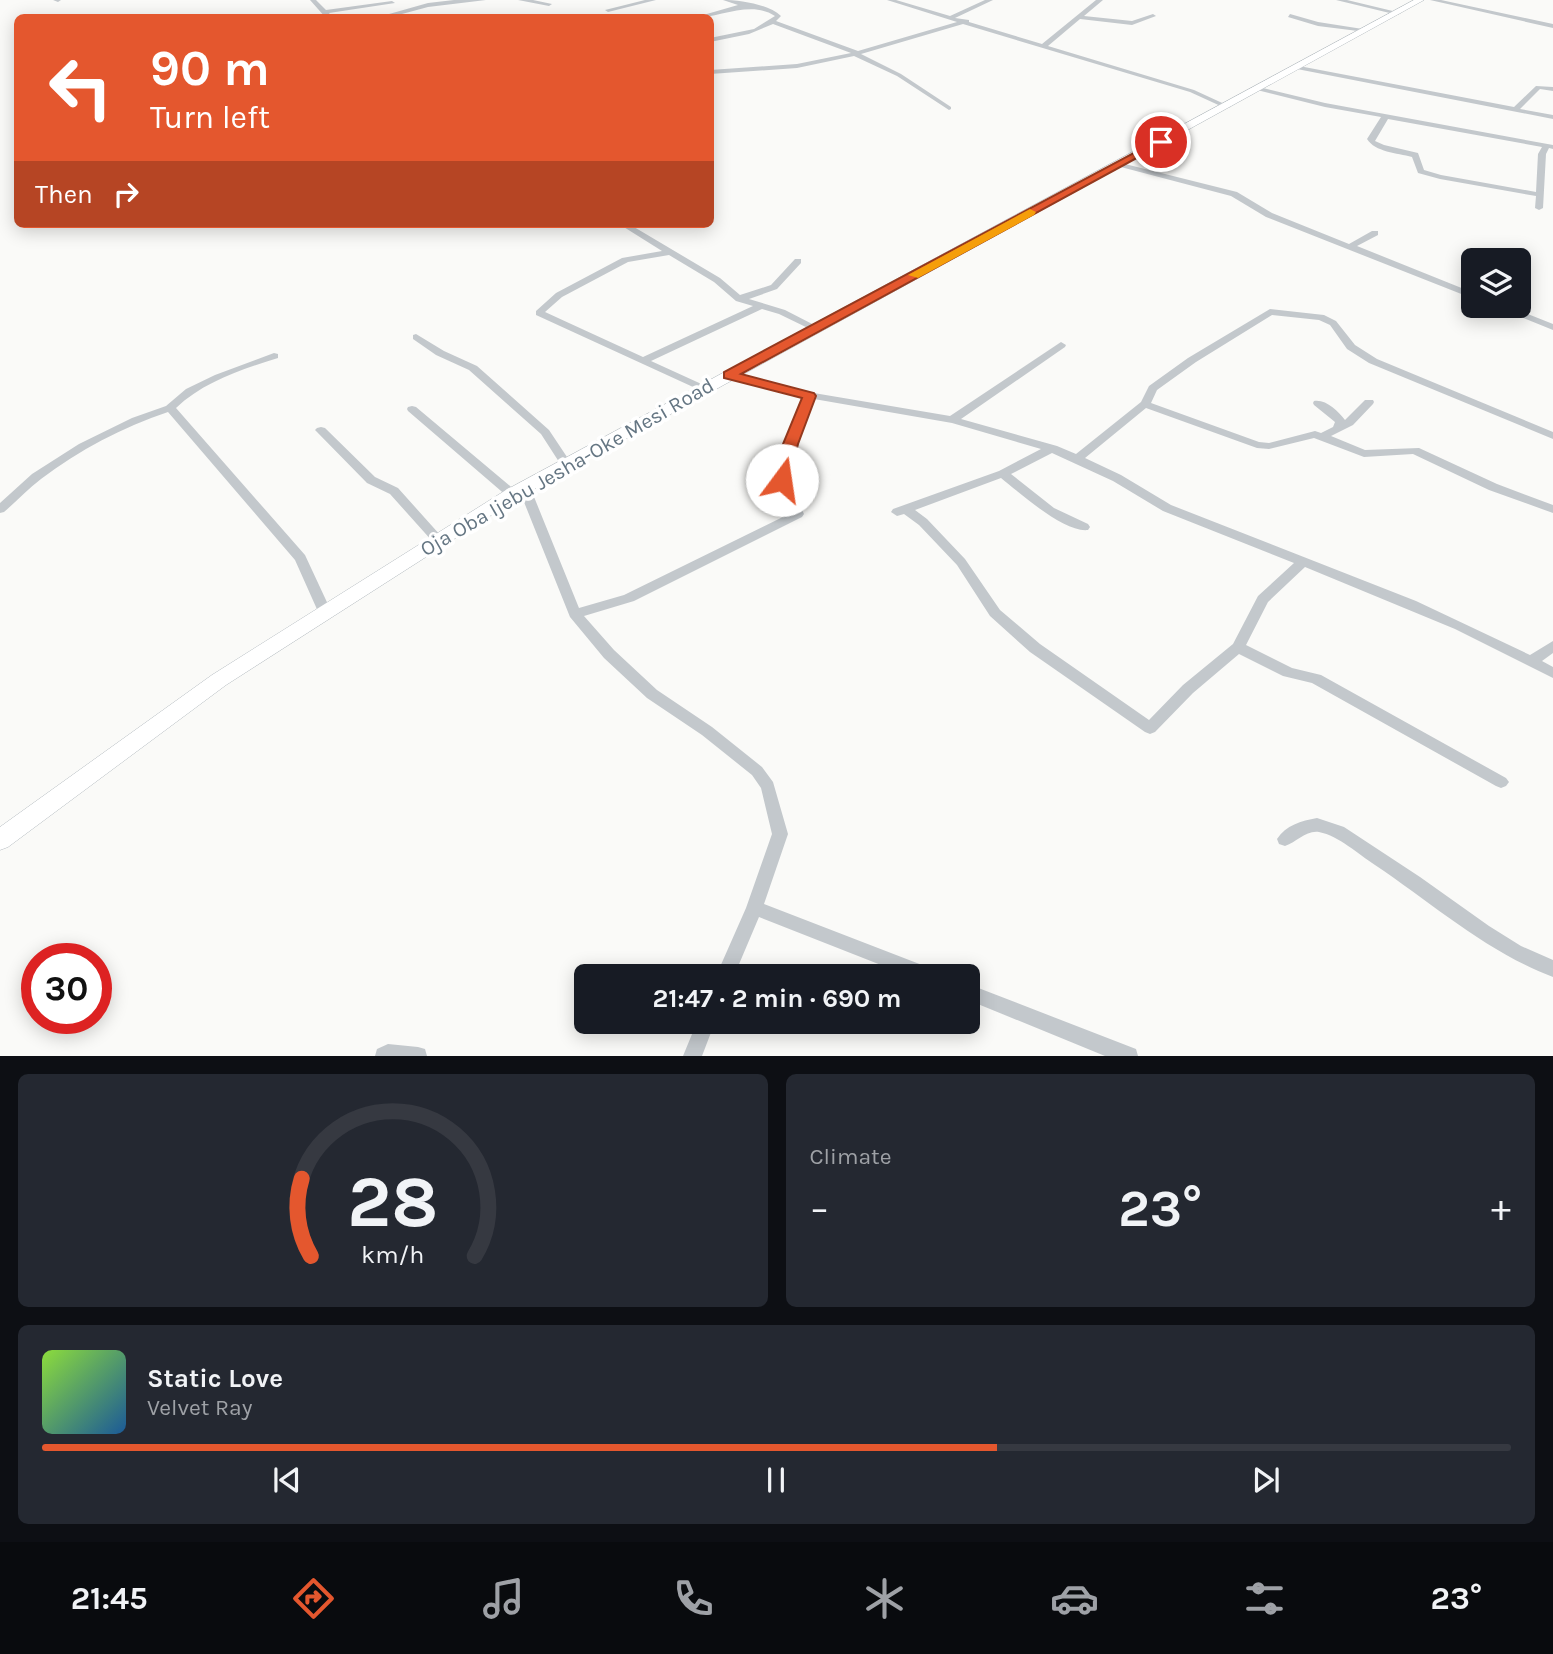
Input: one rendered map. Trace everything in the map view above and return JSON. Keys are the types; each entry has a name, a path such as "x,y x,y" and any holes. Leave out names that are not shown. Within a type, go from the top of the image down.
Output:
{"main road":[{"name":"Oja Oba Ijebu Jesha-Oke Mesi Road","path":"0,840 219,680 518,490 1420,0"}],"street":[{"path":"233,0 244,2"},
{"path":"313,0 325,14"},
{"path":"392,14 470,0 484,0"},
{"path":"521,0 549,4"},
{"path":"608,10 653,0"},
{"path":"714,39 750,32 773,22 778,16 776,13 726,0"},
{"path":"890,0 967,21 1042,47 1192,91 1227,107"},
{"path":"909,5 916,0"},
{"path":"952,17 990,0"},
{"path":"1042,47 1097,0"},
{"path":"1339,0 1398,13"},
{"path":"1433,0 1553,26"},
{"path":"330,14 391,1 407,10"},
{"path":"710,14 744,4"},
{"path":"1080,17 1132,23 1153,16"},
{"path":"1290,16 1318,24 1366,30"},
{"path":"714,72 797,66 856,54 967,21"},
{"path":"773,22 856,54 899,75 949,108"},
{"path":"1299,68 1553,117"},
{"path":"1515,110 1538,87 1553,89"},
{"path":"1259,89 1385,117 1549,146"},
{"path":"1385,117 1371,139 1372,142 1381,147 1415,155 1421,171 1452,180 1541,195"},
{"path":"1539,208 1542,154 1549,146"},
{"path":"1120,164 1234,194 1269,215 1461,289"},
{"path":"630,228 717,281 739,299 816,328"},
{"path":"1349,247 1375,233"},
{"path":"670,252 625,260 559,295 540,313 704,389"},
{"path":"739,299 774,287 798,261"},
{"path":"644,360 761,306"},
{"path":"1077,459 1145,404 1153,388 1256,319 1270,312 1281,311 1321,317 1340,329 1351,347 1373,362 1553,436"},
{"path":"1530,318 1553,327"},
{"path":"415,337 440,353 473,368 545,432 565,463"},
{"path":"953,420 1061,345"},
{"path":"0,509 48,468 117,429 144,416 170,408 177,401 220,376 246,364 274,356"},
{"path":"729,375 810,396 953,420 1014,434 1053,448 1117,478 1164,506 1379,588 1553,673"},
{"path":"575,614 629,598 798,514 782,480 790,444 810,396"},
{"path":"1323,436 1349,423 1369,402"},
{"path":"1318,403 1334,414 1340,422 1337,430"},
{"path":"1145,404 1257,445 1269,446 1310,434 1323,436 1364,454 1415,450 1493,487 1553,509"},
{"path":"170,408 300,558 325,613"},
{"path":"412,409 518,490 575,614 610,654 652,694 757,771 768,786 780,834 754,908 730,964"},
{"path":"321,430 371,480 394,491 437,539"},
{"path":"1053,448 1003,473 901,510 923,522 961,562 995,613 1035,648 1150,728 1188,689 1238,647 1264,599 1304,561"},
{"path":"1003,473 1050,511 1084,527"},
{"path":"1531,661 1553,646"},
{"path":"1238,647 1288,672 1328,685 1501,782"},
{"path":"1285,839 1301,828 1317,825 1338,832 1483,932 1515,952 1553,969"},
{"path":"754,908 898,964"},
{"path":"980,997 1129,1055"},
{"path":"692,1055 701,1034"},
{"path":"384,1055 418,1055"}],"slow traffic":[{"path":"914,275 1030,212"}],"route":[{"path":"782,480 790,444 810,396 729,375 1161,142"}]}
